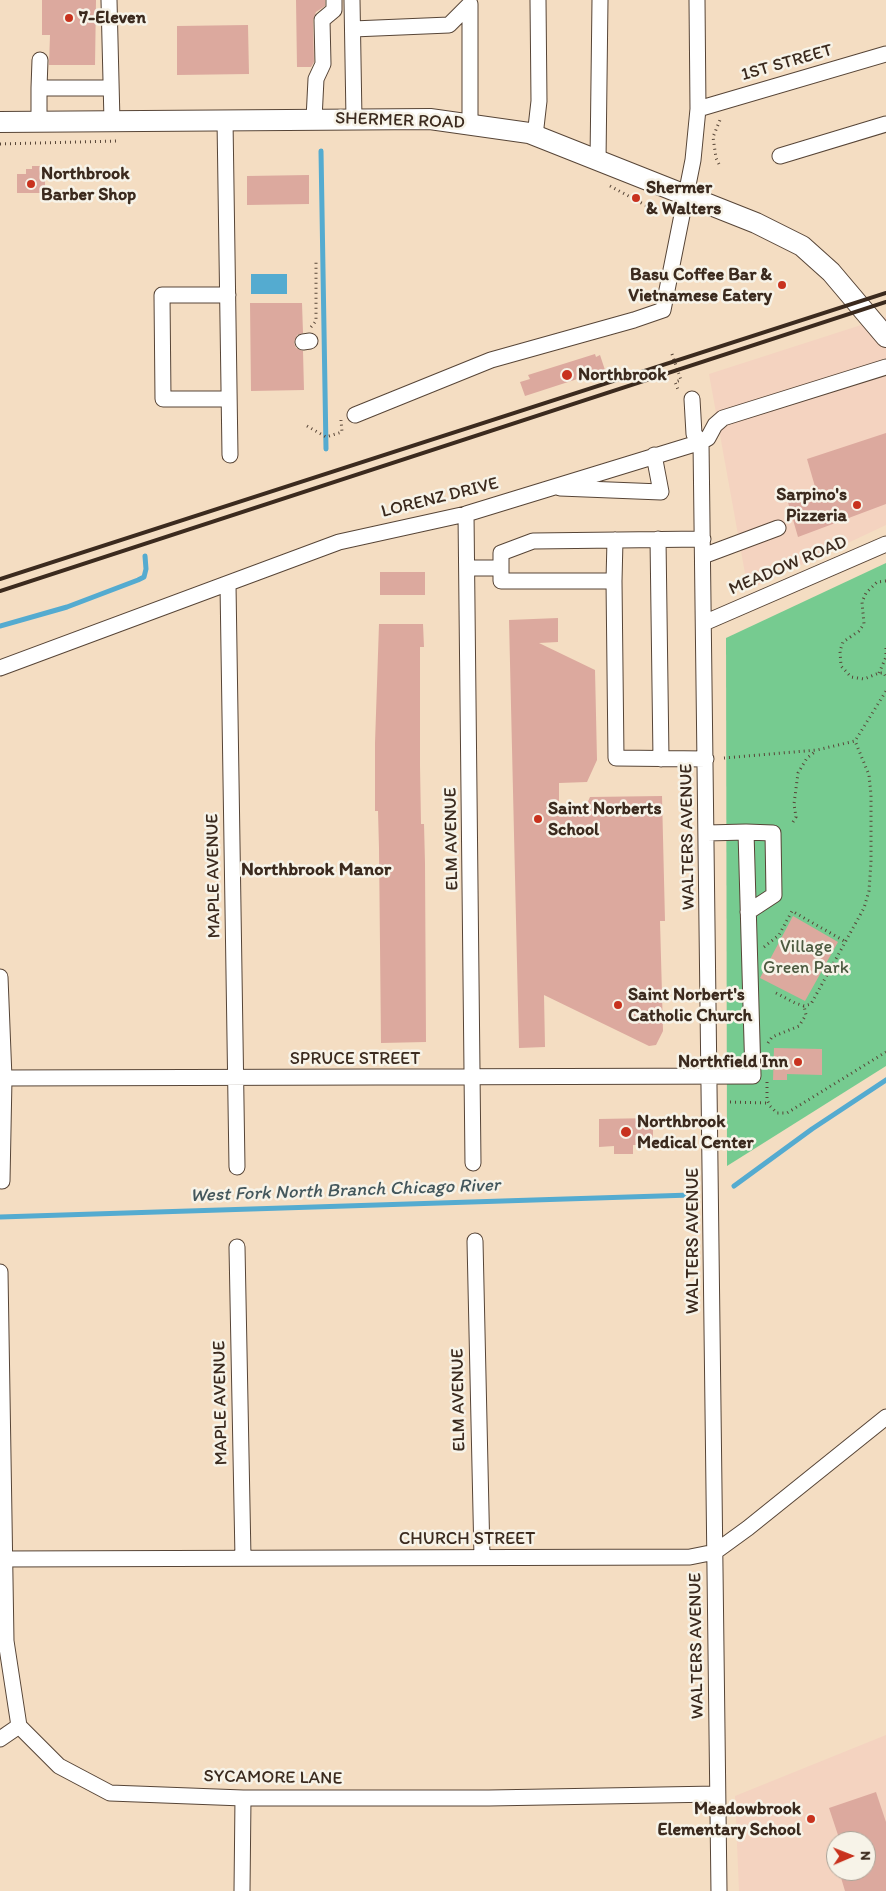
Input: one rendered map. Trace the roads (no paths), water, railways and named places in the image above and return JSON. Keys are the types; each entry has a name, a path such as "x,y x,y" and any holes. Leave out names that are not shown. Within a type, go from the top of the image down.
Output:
{"main road":[{"name":"SHERMER ROAD","path":"0,122 430,119 535,136 756,223 802,246 831,272 886,337"}],"street":[{"path":"109,0 112,121"},
{"path":"314,119 316,79 323,64 322,20 334,10 334,0"},
{"path":"352,0 354,119"},
{"path":"535,136 539,100 538,0"},
{"path":"598,161 600,0"},
{"path":"355,415 491,360 634,320 663,310 692,160 698,109 697,0"},
{"path":"353,29 449,25 470,4 470,124"},
{"name":"1ST STREET","path":"698,109 886,54"},
{"path":"40,60 40,122"},
{"path":"39,88 111,88"},
{"path":"225,120 230,455"},
{"path":"780,156 886,124"},
{"path":"228,295 162,296 162,305 163,400 229,399"},
{"path":"701,442 708,438 715,425 723,418 886,367"},
{"name":"WALTERS AVENUE","path":"685,396 694,434 701,442 711,1077 719,1891"},
{"name":"LORENZ DRIVE","path":"0,668 228,585 339,542 466,514 701,442"},
{"path":"548,488 661,492 654,455"},
{"name":"ELM AVENUE","path":"466,514 474,1077 473,1163"},
{"path":"703,556 778,528"},
{"path":"658,539 661,759"},
{"path":"614,581 501,581 501,553 533,541 703,539"},
{"path":"615,540 616,758 706,759"},
{"name":"MEADOW ROAD","path":"704,623 886,544"},
{"path":"466,568 501,568"},
{"name":"MAPLE AVENUE","path":"228,585 237,1167"},
{"path":"746,832 748,912"},
{"path":"707,833 773,833 774,895 748,912"},
{"name":"SPRUCE STREET","path":"2,1078 753,1076 748,912"},
{"path":"0,977 2,1181"},
{"name":"ELM AVENUE","path":"475,1241 482,1557"},
{"name":"MAPLE AVENUE","path":"237,1248 243,1558"},
{"path":"0,1272 2,1559 6,1640 19,1726 0,1739"},
{"name":"CHURCH STREET","path":"2,1559 690,1557 715,1552 748,1528 886,1417"},
{"name":"SYCAMORE LANE","path":"19,1726 59,1766 110,1792 243,1798 717,1794"},
{"path":"242,1891 243,1798"}],"water":[{"path":"251,274 287,274 287,294 251,294"}],"waterway":[{"path":"321,151 326,449"},
{"path":"0,626 67,607 138,580 144,577 146,569 145,556"},
{"name":"West Fork North Branch Chicago River","path":"734,1186 812,1129 886,1080"},
{"name":"West Fork North Branch Chicago River","path":"0,1217 691,1195"}],"railway":[{"path":"0,579 886,293"},
{"path":"0,591 886,302"}],"place":[{"name":"7-Eleven","path":"69,18"},
{"name":"Northbrook Barber Shop","path":"31,184"},
{"name":"Shermer & Walters","path":"636,198"},
{"name":"Basu Coffee Bar & Vietnamese Eatery","path":"782,285"},
{"name":"Northbrook","path":"567,375"},
{"name":"Sarpino's Pizzeria","path":"857,505"},
{"name":"Saint Norberts School","path":"538,819"},
{"name":"Saint Norbert's Catholic Church","path":"618,1005"},
{"name":"Northfield Inn","path":"798,1062"},
{"name":"Northbrook Medical Center","path":"626,1132"},
{"name":"Meadowbrook Elementary School","path":"811,1819"}],"district":[{"name":"Northbrook Manor","path":"316,870"}],"park label":[{"name":"Village Green Park","path":"806,958"}]}
